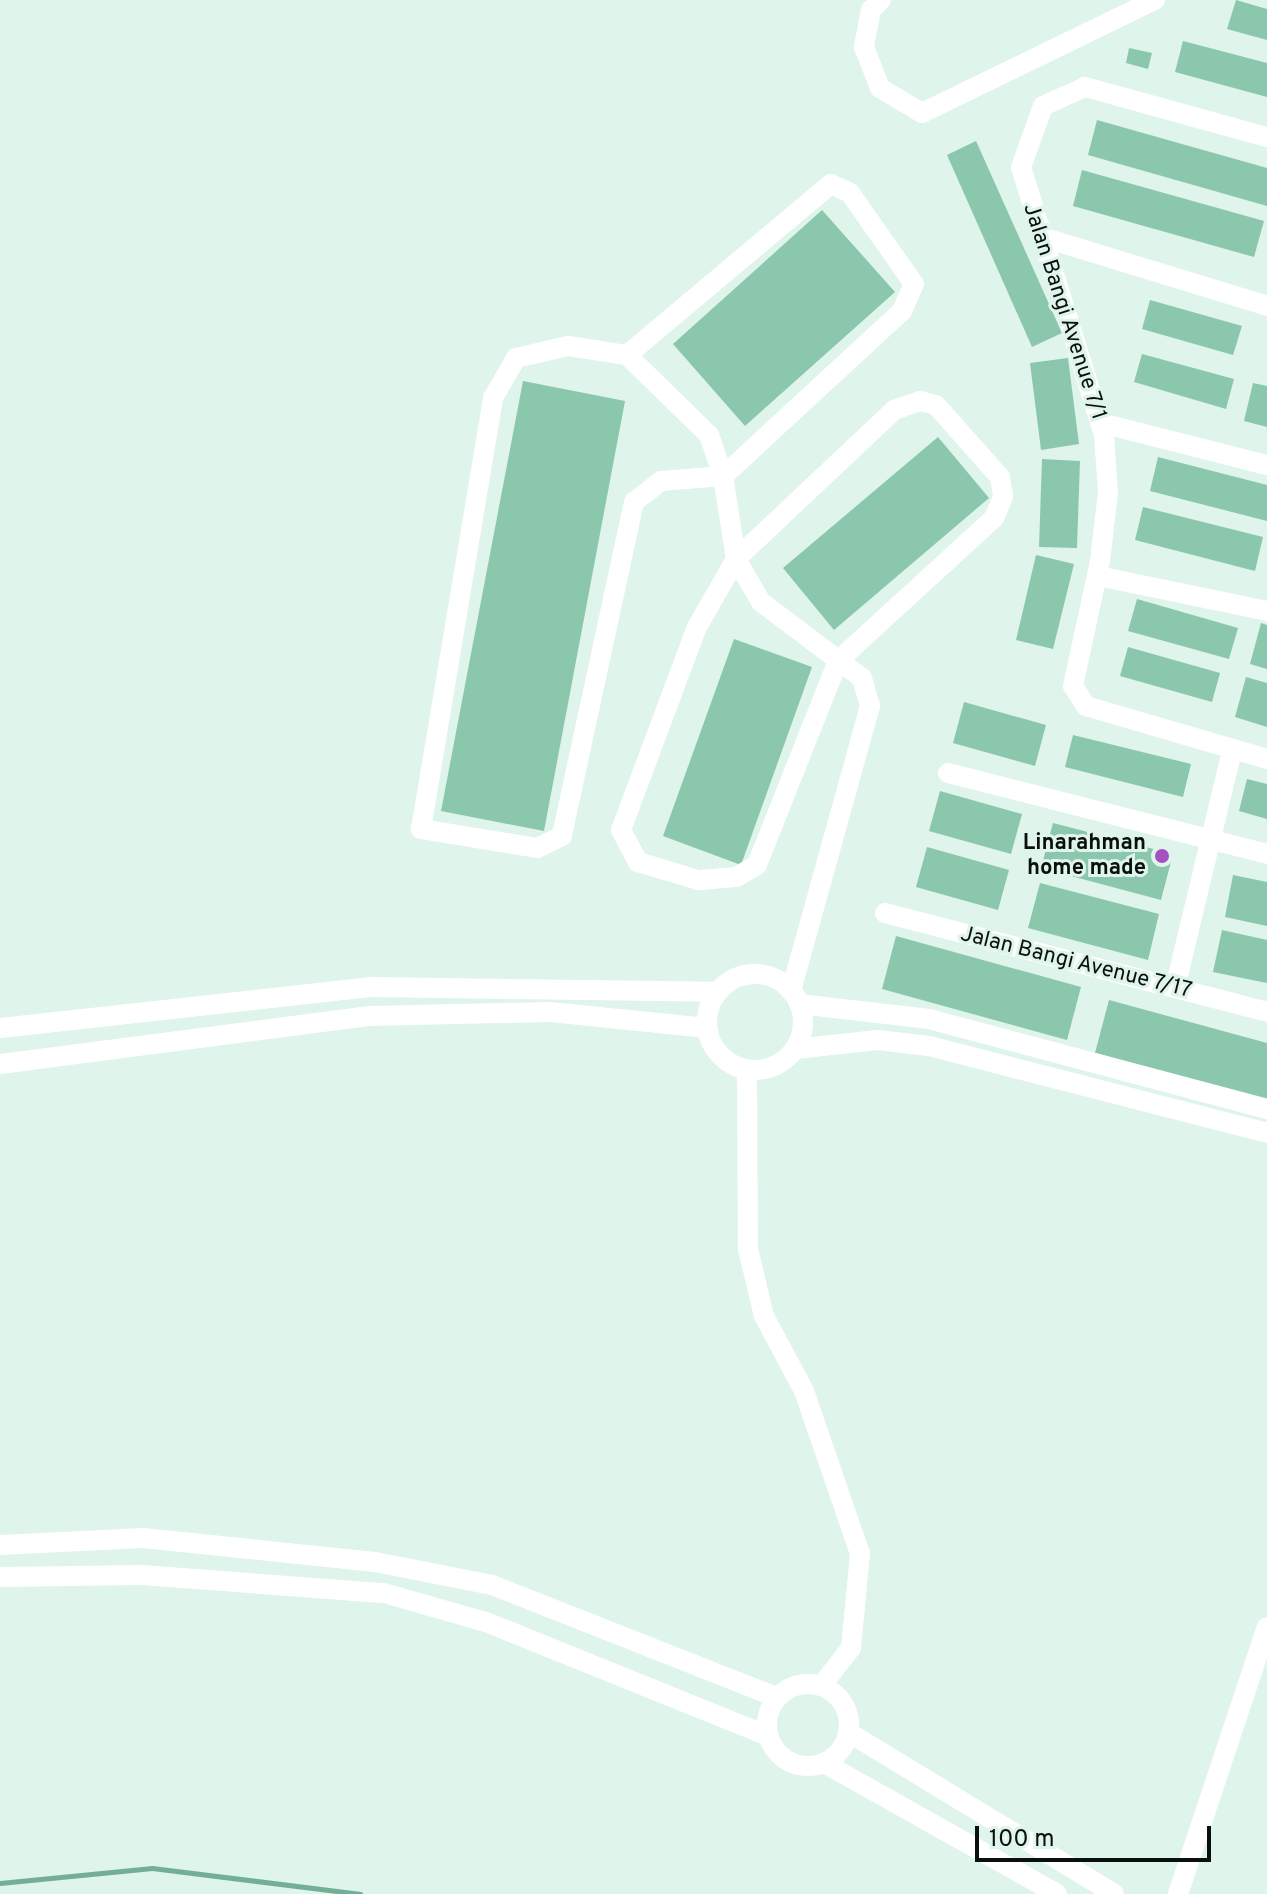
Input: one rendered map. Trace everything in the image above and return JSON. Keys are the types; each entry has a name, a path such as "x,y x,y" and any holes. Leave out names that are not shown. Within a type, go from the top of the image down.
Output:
{"street":[{"path":"881,0 871,10 864,47 880,88 922,113 1155,0"},
{"name":"Jalan Bangi Avenue 7/1","path":"1232,750 1086,706 1073,686 1098,576 1108,492 1101,423 1042,237 1024,194 1026,140 1043,106 1085,87 1267,137"},
{"path":"627,355 809,198 831,184 850,193 905,264 914,284 908,298 723,476 661,481 634,502 562,836 537,848 421,829 493,398 516,358 568,346 627,355 709,435 723,476 736,559 761,602 862,678 870,706 795,998 795,1049"},
{"path":"1042,237 1267,306"},
{"path":"920,401 936,405 1000,477 1003,497 994,518 838,661 757,865 736,877 698,880 638,862 621,830 697,627 736,559 894,410 920,401"},
{"path":"1101,423 1267,465"},
{"path":"1098,576 1267,611"},
{"path":"1175,988 1232,750 1267,759"},
{"path":"948,773 1267,854"},
{"name":"Jalan Bangi Avenue 7/17","path":"885,913 1267,1012"},
{"path":"0,1028 370,987 718,992 754,975 795,998 929,1019 1267,1109"},
{"path":"718,992 707,1028 716,1051 747,1070 774,1066 795,1049 878,1040 929,1046 1267,1133"},
{"path":"0,1064 372,1016 550,1012 707,1028"},
{"path":"747,1070 748,1249 764,1316 804,1391 860,1554 851,1648 821,1686"},
{"path":"0,1545 143,1538 375,1562 492,1585 777,1697"},
{"path":"0,1577 142,1575 384,1593 486,1622 768,1736 790,1762 824,1763 1057,1894"},
{"path":"1178,1894 1267,1627"},
{"path":"768,1736 777,1697 797,1685 821,1686 840,1699 848,1732 1114,1894"},
{"path":"824,1763 848,1732"}],"building":[{"path":"1236,0 1267,9 1267,40 1227,29"},
{"path":"1183,41 1267,63 1267,97 1175,72"},
{"path":"1129,48 1152,53 1148,69 1126,63"},
{"path":"1097,120 1267,168 1267,206 1088,155"},
{"path":"976,141 1062,333 1032,347 947,155"},
{"path":"1082,170 1264,221 1254,257 1073,206"},
{"path":"822,210 895,292 745,426 673,344"},
{"path":"1150,300 1242,326 1233,355 1142,329"},
{"path":"1142,354 1234,379 1226,409 1134,382"},
{"path":"1068,358 1079,444 1041,450 1030,363"},
{"path":"523,381 625,401 544,831 441,811"},
{"path":"1253,383 1267,386 1267,427 1244,421"},
{"path":"938,437 989,498 834,630 783,568"},
{"path":"1158,457 1267,485 1267,521 1150,491"},
{"path":"1042,459 1080,461 1077,548 1039,547"},
{"path":"1143,507 1263,537 1255,571 1135,540"},
{"path":"1036,555 1074,564 1053,649 1016,640"},
{"path":"1137,599 1238,628 1229,659 1128,631"},
{"path":"1261,623 1267,625 1267,669 1250,664"},
{"path":"734,639 812,667 741,865 663,836"},
{"path":"1128,647 1220,673 1212,702 1120,676"},
{"path":"1246,677 1267,683 1267,727 1235,717"},
{"path":"964,702 1046,725 1035,766 953,743"},
{"path":"1073,735 1191,764 1183,797 1065,767"},
{"path":"1247,779 1267,784 1267,819 1239,811"},
{"path":"940,791 1022,814 1011,854 929,831"},
{"path":"1053,823 1173,854 1161,900 1041,868"},
{"path":"927,847 1009,870 998,910 916,887"},
{"path":"1233,875 1267,882 1267,926 1225,917"},
{"path":"1040,883 1159,914 1148,960 1028,928"},
{"path":"1222,930 1267,940 1267,983 1213,972"},
{"path":"896,936 1081,987 1067,1040 882,989"},
{"path":"1109,1000 1267,1043 1267,1100 1095,1053"}],"waterway":[{"path":"0,1883 152,1868 360,1894"}],"place":[{"name":"Linarahman home made","path":"1162,856"}]}
